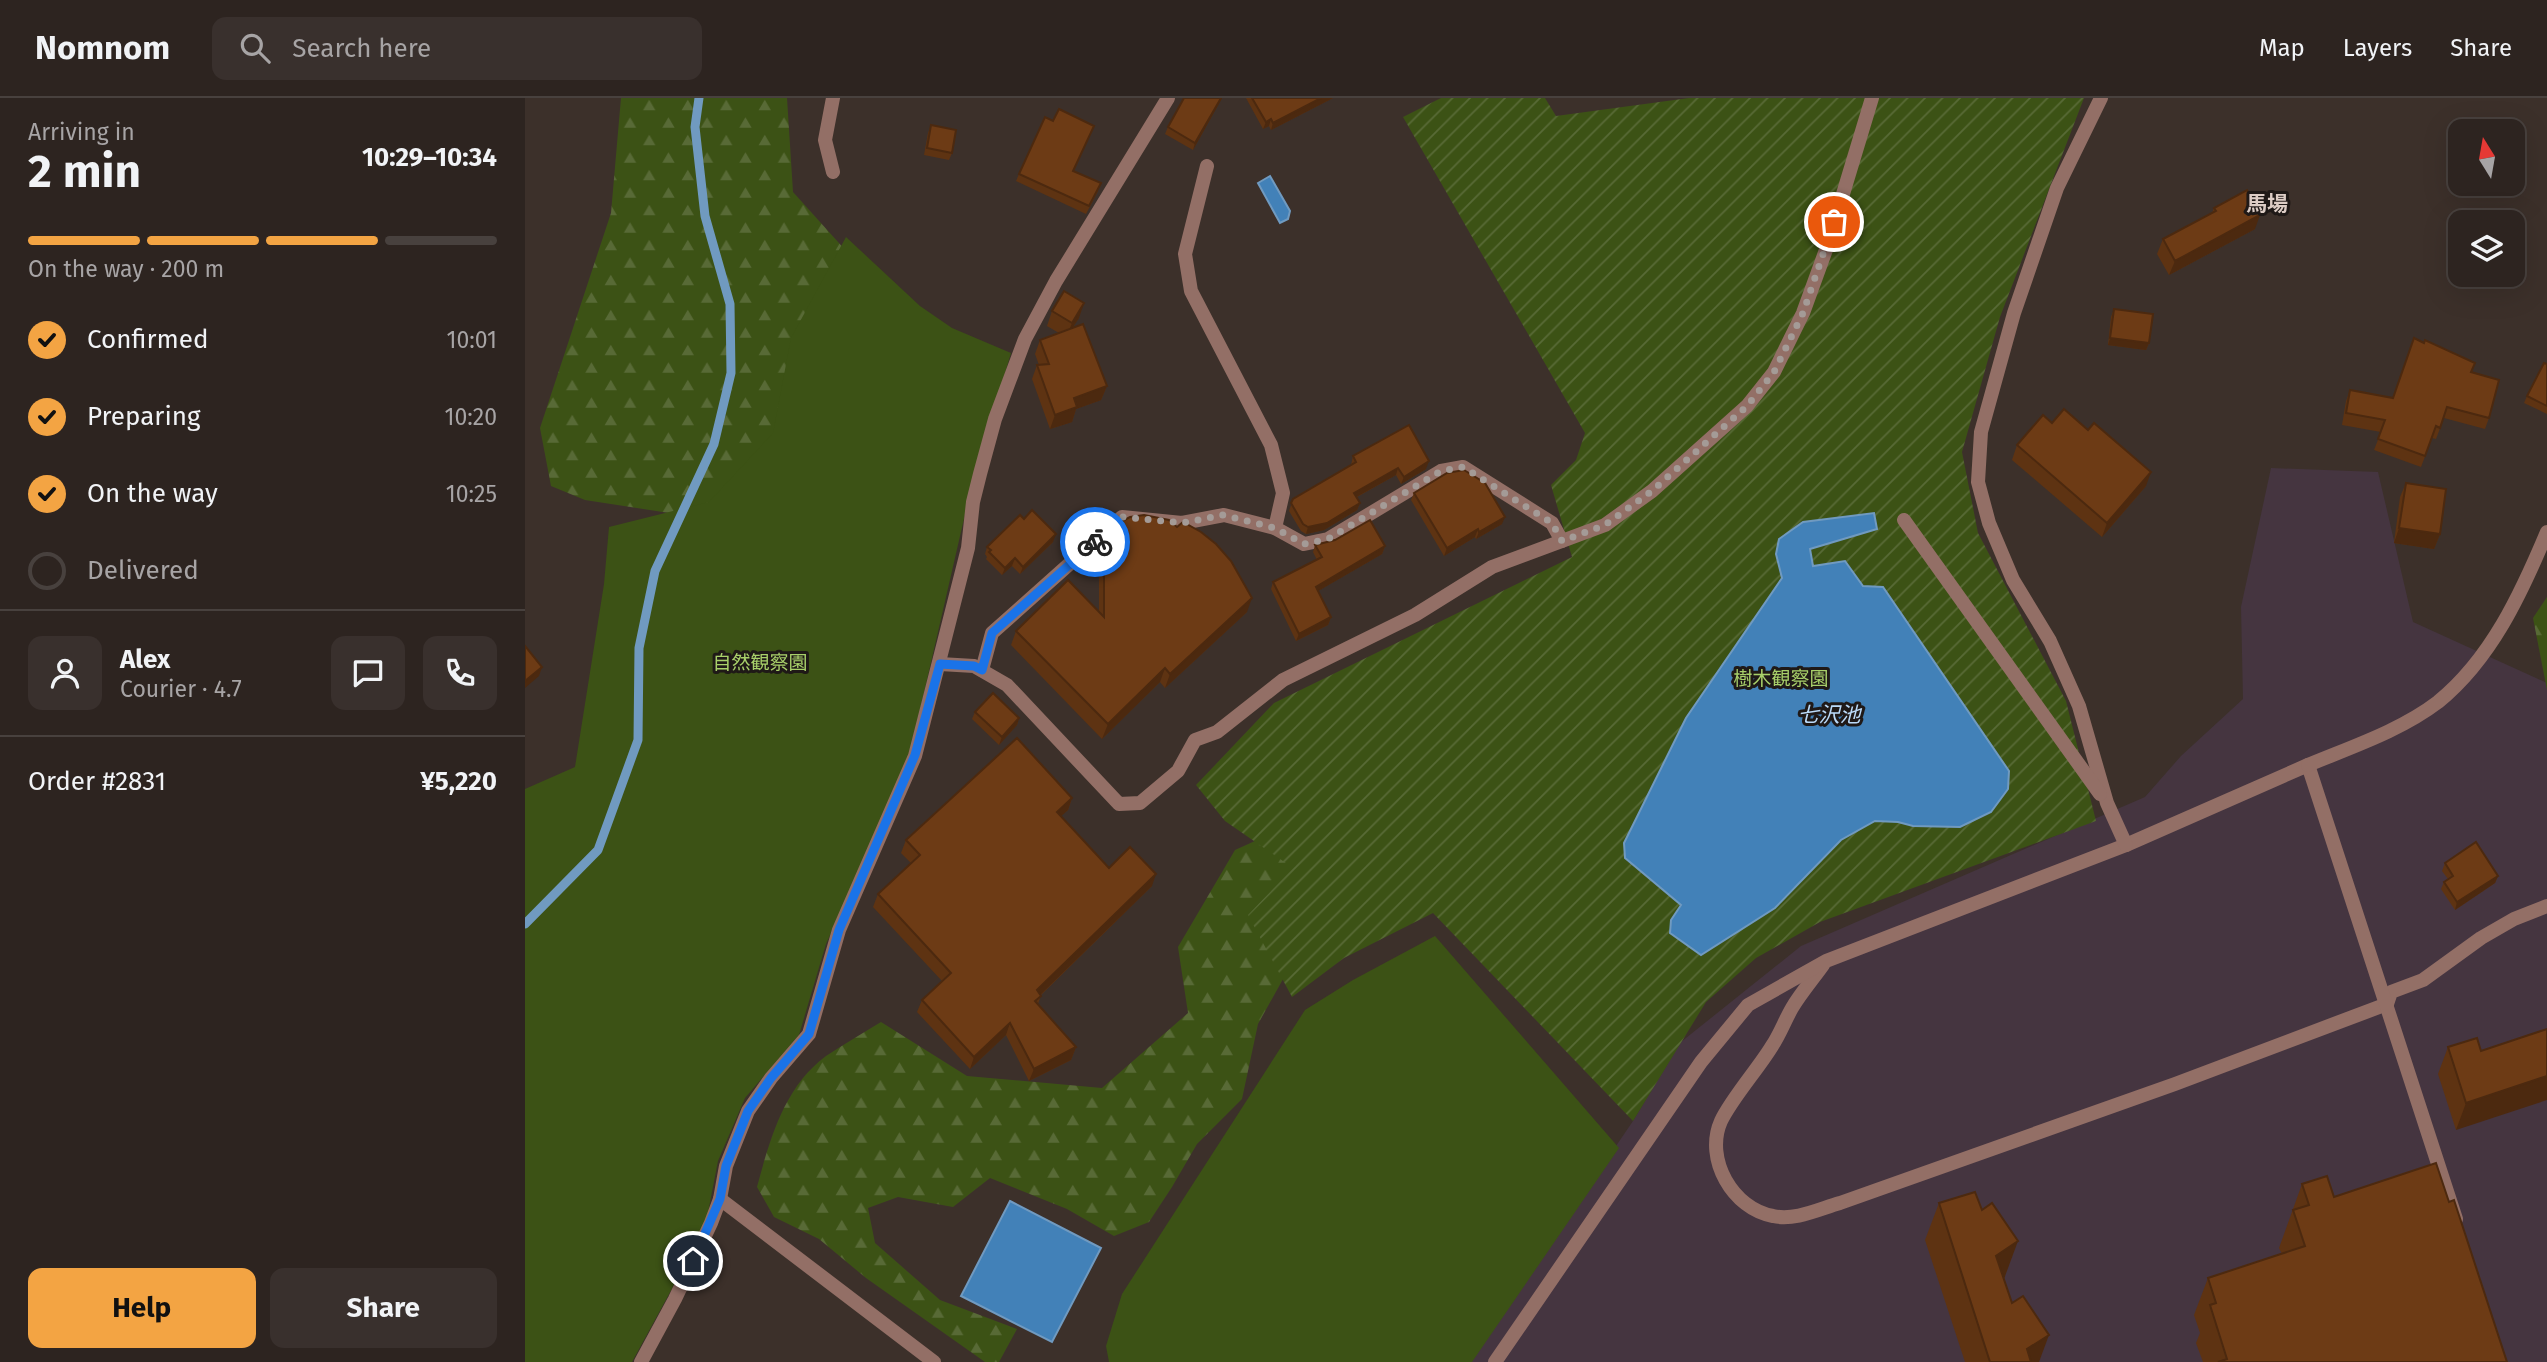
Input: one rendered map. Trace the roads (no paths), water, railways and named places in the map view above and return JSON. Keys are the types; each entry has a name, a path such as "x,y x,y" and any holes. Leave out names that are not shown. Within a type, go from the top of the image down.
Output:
{"street":[{"path":"641,1362 675,1299 720,1199 726,1166 748,1111 771,1078 809,1034 839,930 915,755 968,548 980,474 1011,372 1056,281 1168,98"},
{"path":"940,664 974,666 1007,685 1119,804 1140,803 1178,771 1195,740 1217,732 1283,680 1415,615 1492,567 1605,525 1652,491 1747,406 1774,372 1803,313 1827,247 1872,98"},
{"path":"2101,98 2057,188 2014,313 1981,432 1978,482 1989,523 2013,580 2050,641 2079,706 2107,803 2126,845"},
{"path":"833,172 825,140 835,101"},
{"path":"1207,166 1185,254 1191,291 1271,445 1283,493 1275,528"},
{"path":"982,670 992,633 1122,517 1182,523 1223,515 1275,528 1304,544 1328,539 1441,471 1463,467 1552,523 1562,541"},
{"path":"1904,520 2107,803"},
{"path":"1495,1362 1700,1062 1748,1006 1826,961 2126,845 2392,729 2436,703 2458,684 2488,647 2521,593 2547,532"},
{"path":"2308,765 2459,1229"},
{"path":"2387,1004 2391,992 2423,980 2481,938 2514,919 2547,906"},
{"path":"1826,961 1792,1007 1774,1044 1721,1122 1716,1146 1720,1166 1731,1191 1751,1208 1773,1217 1795,1216 1840,1203 2175,1084 2387,1004"},
{"path":"720,1199 934,1362"}],"water":[{"path":"1270,176 1290,211 1288,219 1280,223 1258,183"},
{"name":"七沢池","path":"1874,513 1877,529 1810,549 1813,566 1845,561 1863,586 1883,587 2009,771 2008,789 1991,812 1960,827 1913,826 1875,821 1841,840 1775,908 1701,955 1670,933 1671,920 1681,905 1625,858 1624,843 1686,718 1782,578 1776,554 1779,539 1803,522"},
{"path":"1010,1201 1101,1248 1052,1342 961,1296"}],"waterway":[{"path":"525,924 598,850 638,740 639,648 655,571 714,444 731,373 730,304 705,216 695,127 699,98"}],"district":[{"name":"馬場","path":"2267,204"}],"park label":[{"name":"自然観察園","path":"760,662"},
{"name":"樹木観察園","path":"1781,678"}]}
